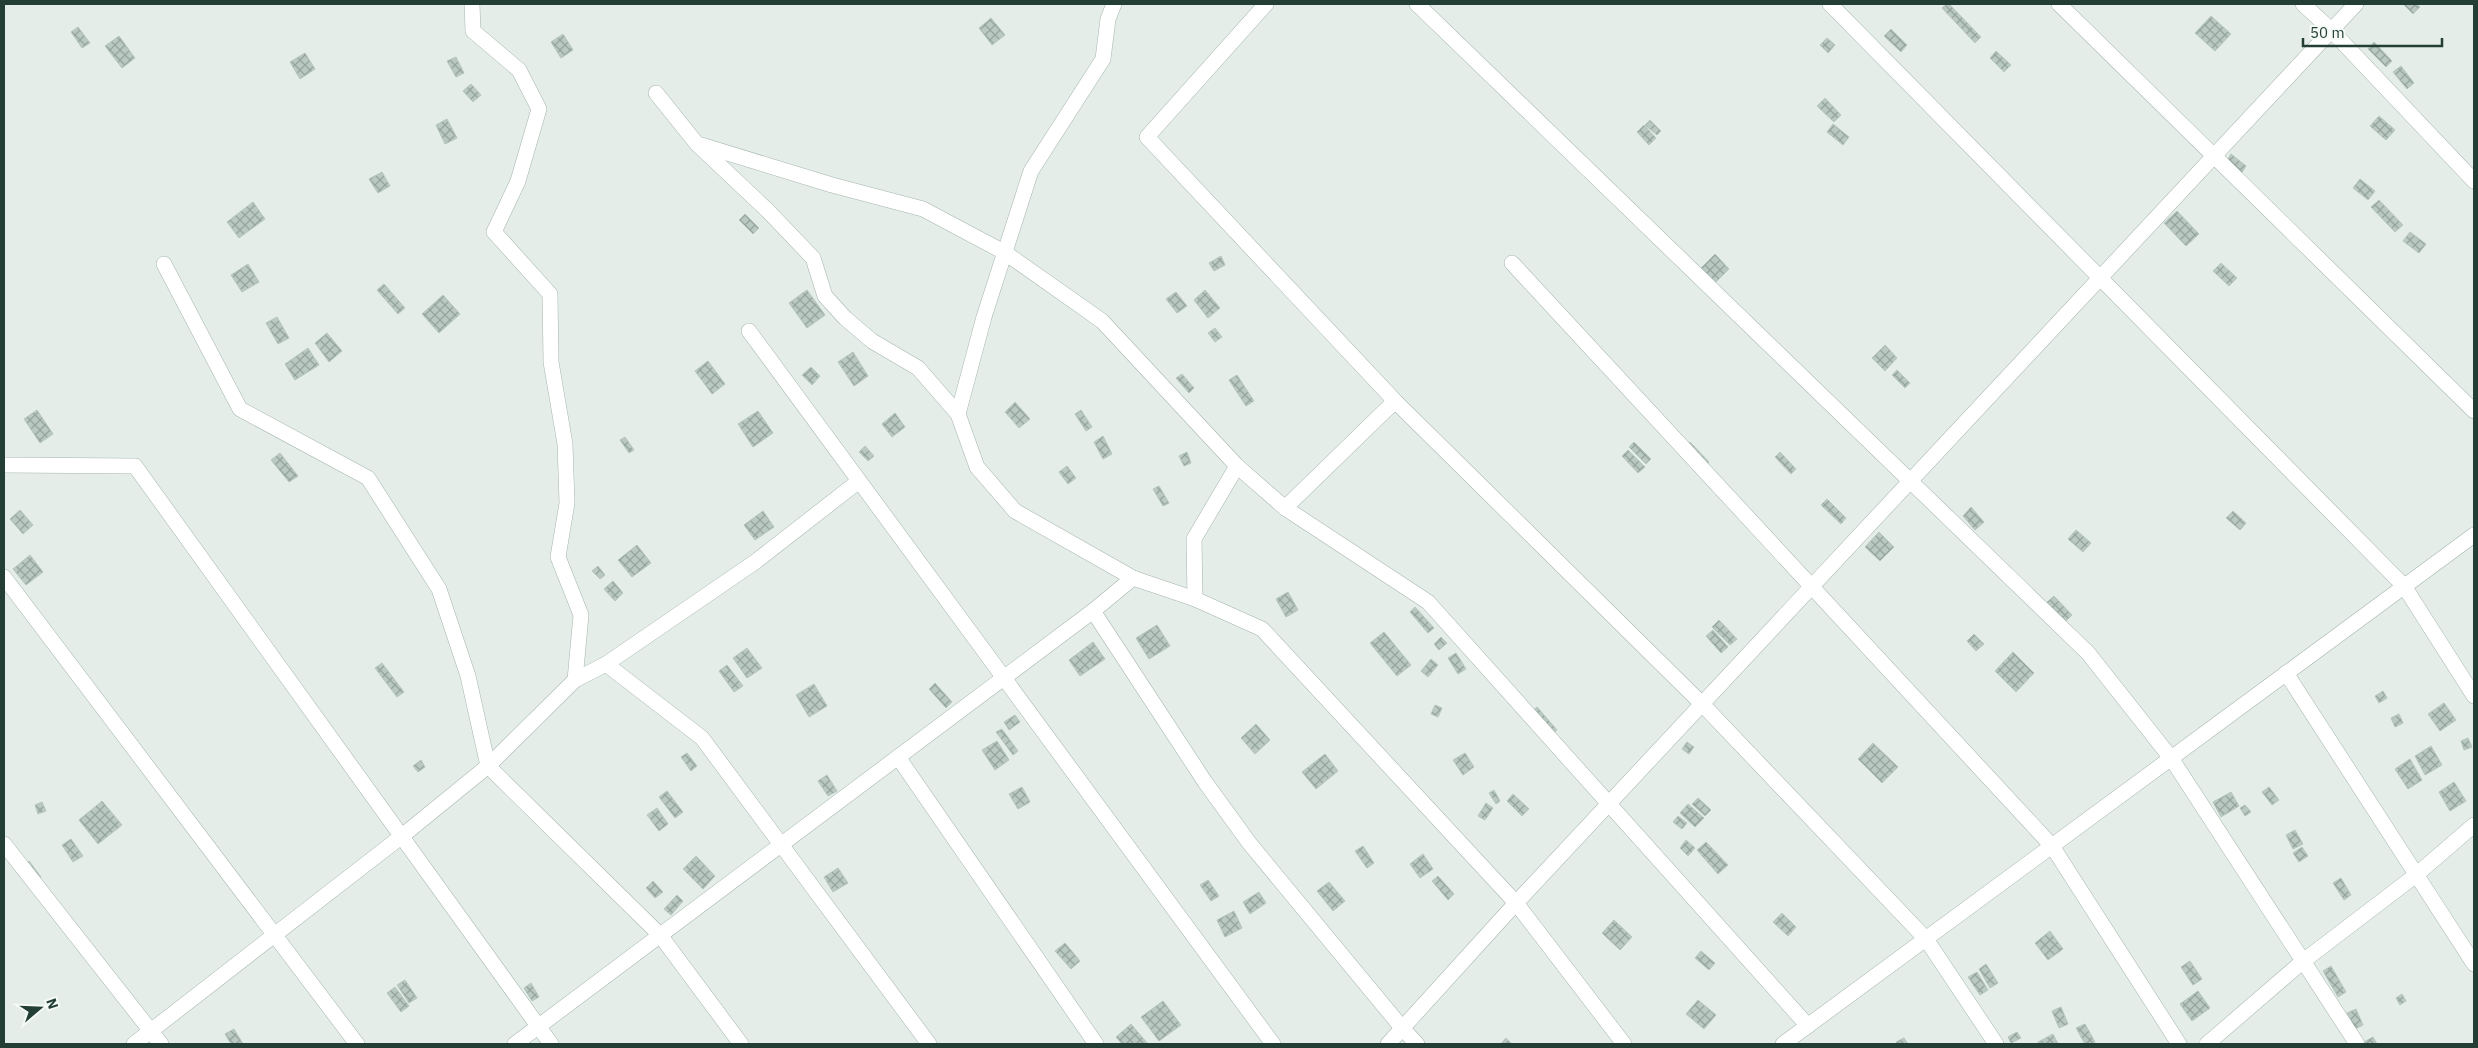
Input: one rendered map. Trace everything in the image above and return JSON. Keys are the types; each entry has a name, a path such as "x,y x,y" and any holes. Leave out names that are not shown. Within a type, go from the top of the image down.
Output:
{"street":[{"path":"472,4 473,31 519,70 539,110 518,180 494,232 550,294 551,362 565,444 567,503 558,557 581,616 574,680"},
{"path":"958,414 984,317 1031,171 1103,59 1108,19 1114,4"},
{"path":"1266,4 1147,137 1395,401 1703,704 1926,939 1996,1044"},
{"path":"1417,4 2088,653 2171,758 2357,1044"},
{"path":"1830,4 2404,586 2474,696"},
{"path":"2059,4 2474,411"},
{"path":"2304,4 2474,181"},
{"path":"1388,1044 1516,903 1609,806 2356,4"},
{"path":"656,94 697,144 767,210 812,258 825,296 845,318 872,341 918,368 958,414 976,467 1015,510 1133,578 1195,599 1262,629 1516,903 1624,1044"},
{"path":"697,144 832,186 923,209 1004,252 1102,321 1237,466 1285,508 1428,602 1808,1026"},
{"path":"1512,263 2052,846 2179,1044"},
{"path":"164,264 240,409 368,478 439,589 468,676 488,766 660,935 740,1044"},
{"path":"749,331 1273,1044"},
{"path":"1285,508 1395,401"},
{"path":"4,465 135,466 551,1044"},
{"path":"1195,599 1194,539 1237,466"},
{"path":"134,1044 402,836 488,766 574,680 606,664 755,562 860,481"},
{"path":"1783,1044 2474,535"},
{"path":"4,577 357,1044"},
{"path":"515,1044 1093,611 1133,578"},
{"path":"1093,611 1205,782 1250,844 1417,1044"},
{"path":"606,664 702,738 929,1044"},
{"path":"2286,673 2474,964"},
{"path":"898,757 1096,1044"},
{"path":"2207,1044 2302,962 2416,875 2474,825"},
{"path":"4,844 161,1044"}],"building":[{"path":"1947,4 1981,37 1975,43 1942,8"},
{"path":"2403,4 2417,4 2420,7 2413,14"},
{"path":"2211,16 2231,34 2215,51 2195,33"},
{"path":"991,18 1005,35 992,45 979,28"},
{"path":"78,27 90,43 82,48 71,32"},
{"path":"1891,29 1907,45 1901,52 1884,36"},
{"path":"563,34 573,50 561,58 551,42"},
{"path":"119,36 135,58 122,68 105,46"},
{"path":"1827,38 1835,45 1828,53 1820,45"},
{"path":"2374,42 2392,61 2386,67 2368,49"},
{"path":"1996,51 2011,65 2004,72 1990,58"},
{"path":"305,53 315,69 300,79 290,62"},
{"path":"456,57 464,73 456,77 447,61"},
{"path":"2401,66 2414,83 2407,89 2393,72"},
{"path":"471,84 481,95 473,102 463,91"},
{"path":"1825,98 1841,115 1834,122 1817,106"},
{"path":"2379,116 2395,130 2386,140 2370,126"},
{"path":"447,119 457,138 445,144 436,125"},
{"path":"1650,120 1661,131 1657,135 1645,125"},
{"path":"1833,124 1849,137 1843,145 1827,132"},
{"path":"1644,125 1656,138 1649,145 1637,132"},
{"path":"2231,154 2246,166 2241,174 2226,162"},
{"path":"382,172 390,186 378,193 369,179"},
{"path":"2360,179 2375,191 2368,200 2353,188"},
{"path":"2379,200 2403,225 2395,232 2371,207"},
{"path":"253,202 265,219 239,238 227,222"},
{"path":"2177,211 2199,234 2186,246 2164,223"},
{"path":"745,214 759,228 753,234 739,220"},
{"path":"2410,232 2426,244 2419,253 2403,241"},
{"path":"1715,254 1729,269 1714,284 1699,270"},
{"path":"1221,256 1225,265 1214,271 1209,263"},
{"path":"2221,263 2237,278 2229,286 2213,271"},
{"path":"248,264 259,282 242,292 231,275"},
{"path":"384,284 405,308 398,314 377,290"},
{"path":"807,290 825,315 807,328 789,303"},
{"path":"1205,290 1220,308 1208,318 1194,300"},
{"path":"1176,292 1187,306 1177,313 1166,299"},
{"path":"443,295 460,314 439,333 422,314"},
{"path":"277,317 289,338 278,344 266,323"},
{"path":"1215,328 1222,337 1215,342 1208,333"},
{"path":"327,333 342,351 329,362 315,343"},
{"path":"1885,345 1897,358 1885,371 1872,358"},
{"path":"308,348 319,365 295,380 285,364"},
{"path":"853,352 868,376 854,386 838,362"},
{"path":"708,361 725,384 712,394 695,371"},
{"path":"811,367 820,376 812,385 802,375"},
{"path":"1897,370 1910,383 1905,388 1892,375"},
{"path":"1182,374 1194,388 1189,393 1176,378"},
{"path":"1237,375 1254,401 1246,406 1229,380"},
{"path":"1015,402 1030,419 1019,428 1005,412"},
{"path":"37,410 53,434 40,443 24,419"},
{"path":"1081,410 1092,427 1086,431 1075,414"},
{"path":"758,411 773,433 753,447 738,424"},
{"path":"895,413 905,427 892,437 882,424"},
{"path":"1103,436 1112,454 1103,459 1094,442"},
{"path":"625,437 634,450 629,453 620,440"},
{"path":"1634,442 1651,459 1646,464 1629,447"},
{"path":"1690,442 1709,462 1703,468 1684,447"},
{"path":"865,446 874,456 868,461 859,452"},
{"path":"1628,450 1645,467 1638,473 1622,456"},
{"path":"1187,452 1191,463 1184,466 1179,456"},
{"path":"1780,452 1796,469 1791,474 1775,457"},
{"path":"280,453 298,476 289,482 271,460"},
{"path":"1067,466 1076,478 1068,484 1059,472"},
{"path":"1159,486 1169,503 1163,506 1153,489"},
{"path":"1827,499 1846,518 1841,524 1821,505"},
{"path":"1971,507 1984,522 1975,530 1963,516"},
{"path":"20,510 33,525 23,534 10,519"},
{"path":"763,511 774,527 755,540 744,525"},
{"path":"2233,511 2246,523 2240,530 2226,518"},
{"path":"2076,530 2091,543 2083,552 2068,539"},
{"path":"1879,532 1894,547 1880,561 1865,547"},
{"path":"637,545 651,563 632,577 618,560"},
{"path":"30,555 43,572 26,585 13,569"},
{"path":"598,566 605,575 600,579 592,571"},
{"path":"613,581 623,593 615,601 604,589"},
{"path":"1288,592 1298,610 1286,617 1276,599"},
{"path":"2054,596 2072,615 2064,623 2046,603"},
{"path":"1415,607 1434,628 1428,633 1410,612"},
{"path":"1719,620 1737,639 1730,645 1712,627"},
{"path":"1157,625 1170,646 1149,659 1136,638"},
{"path":"1713,630 1728,647 1721,653 1706,636"},
{"path":"1384,632 1411,665 1397,676 1370,643"},
{"path":"1974,634 1984,644 1976,651 1967,641"},
{"path":"1441,637 1447,643 1439,650 1434,644"},
{"path":"1093,642 1105,659 1080,676 1069,660"},
{"path":"747,648 762,668 747,678 733,658"},
{"path":"2013,652 2034,673 2016,692 1995,671"},
{"path":"1456,653 1466,669 1458,674 1448,658"},
{"path":"1431,659 1438,665 1428,677 1421,671"},
{"path":"382,663 404,692 397,697 375,668"},
{"path":"727,665 743,686 734,692 719,671"},
{"path":"935,683 952,702 946,708 929,689"},
{"path":"814,684 827,706 809,717 796,695"},
{"path":"2383,691 2387,698 2379,703 2375,696"},
{"path":"2444,703 2456,720 2440,731 2428,714"},
{"path":"1435,705 1442,708 1438,717 1431,714"},
{"path":"1537,707 1557,730 1549,737 1529,714"},
{"path":"2399,714 2403,723 2395,727 2391,718"},
{"path":"1015,715 1020,722 1009,730 1004,722"},
{"path":"1256,724 1270,740 1255,754 1241,738"},
{"path":"1002,729 1018,751 1013,755 996,732"},
{"path":"2468,738 2472,747 2464,750 2461,741"},
{"path":"997,741 1009,760 995,770 982,750"},
{"path":"1687,742 1694,747 1689,754 1682,749"},
{"path":"1873,743 1898,767 1882,783 1858,759"},
{"path":"2431,746 2442,765 2425,775 2415,756"},
{"path":"687,753 697,766 691,771 681,757"},
{"path":"1465,753 1474,767 1463,775 1453,760"},
{"path":"1325,754 1338,771 1316,789 1302,772"},
{"path":"2410,759 2422,780 2408,789 2395,769"},
{"path":"421,760 425,767 418,772 413,766"},
{"path":"827,775 837,791 828,796 818,781"},
{"path":"2454,782 2466,801 2450,811 2439,792"},
{"path":"1022,787 1030,802 1018,809 1009,794"},
{"path":"2269,787 2279,800 2272,805 2262,792"},
{"path":"1494,790 1500,801 1496,804 1489,793"},
{"path":"667,791 683,812 675,818 659,797"},
{"path":"2231,792 2239,806 2221,817 2213,802"},
{"path":"1513,794 1529,809 1522,816 1507,801"},
{"path":"1698,798 1711,810 1705,816 1692,804"},
{"path":"102,801 122,825 98,844 79,820"},
{"path":"42,802 46,811 38,814 35,805"},
{"path":"1486,803 1493,808 1485,820 1478,816"},
{"path":"1688,804 1704,818 1695,827 1680,813"},
{"path":"2245,805 2251,812 2245,816 2240,808"},
{"path":"657,808 668,824 659,831 647,815"},
{"path":"1678,816 1687,823 1682,829 1673,822"},
{"path":"2295,830 2303,844 2293,849 2286,835"},
{"path":"71,839 83,856 73,862 62,845"},
{"path":"1686,840 1695,848 1688,856 1680,848"},
{"path":"1706,842 1728,865 1718,874 1697,850"},
{"path":"1363,846 1374,863 1367,868 1355,851"},
{"path":"2302,847 2308,856 2299,862 2293,853"},
{"path":"1423,854 1433,869 1420,878 1410,864"},
{"path":"696,856 715,876 703,889 683,869"},
{"path":"29,861 41,877 35,881 24,866"},
{"path":"838,868 848,883 833,892 824,877"},
{"path":"1438,876 1454,894 1448,900 1432,881"},
{"path":"2341,878 2351,895 2344,900 2333,883"},
{"path":"1208,880 1219,896 1211,901 1200,885"},
{"path":"653,881 663,892 655,898 646,888"},
{"path":"1329,882 1345,901 1333,911 1317,891"},
{"path":"1259,892 1266,903 1250,914 1243,902"},
{"path":"677,895 683,901 671,915 664,909"},
{"path":"1234,911 1242,928 1225,937 1217,920"},
{"path":"1782,913 1796,927 1788,936 1773,922"},
{"path":"1614,920 1632,937 1620,950 1602,933"},
{"path":"2050,931 2063,949 2048,960 2035,943"},
{"path":"1065,943 1080,961 1071,969 1055,951"},
{"path":"1701,951 1715,963 1709,970 1695,958"},
{"path":"2190,961 2202,979 2193,985 2181,967"},
{"path":"1986,964 1998,983 1990,988 1979,969"},
{"path":"2331,966 2346,992 2338,997 2323,971"},
{"path":"1977,972 1988,990 1980,995 1968,977"},
{"path":"405,980 417,998 409,1003 397,985"},
{"path":"531,983 539,997 532,1001 524,988"},
{"path":"395,987 409,1006 401,1012 387,993"},
{"path":"2198,991 2210,1008 2192,1021 2180,1004"},
{"path":"2402,994 2406,1001 2400,1005 2396,998"},
{"path":"1698,1000 1716,1015 1704,1029 1686,1014"},
{"path":"1163,1001 1181,1025 1159,1041 1141,1017"},
{"path":"2061,1007 2068,1024 2059,1028 2052,1011"},
{"path":"2356,1009 2363,1025 2355,1029 2347,1013"},
{"path":"1131,1024 1148,1044 1122,1044 1116,1037"},
{"path":"2085,1024 2095,1042 2091,1044 2085,1044 2076,1028"},
{"path":"234,1029 243,1044 231,1044 225,1034"},
{"path":"2017,1032 2021,1038 2011,1043 2008,1037"},
{"path":"2053,1034 2058,1044 2039,1044 2038,1042"},
{"path":"2373,1037 2377,1044 2366,1044 2364,1042"},
{"path":"1506,1038 1512,1044 1501,1044"},
{"path":"1904,1038 1908,1044 1898,1044 1896,1042"}]}
